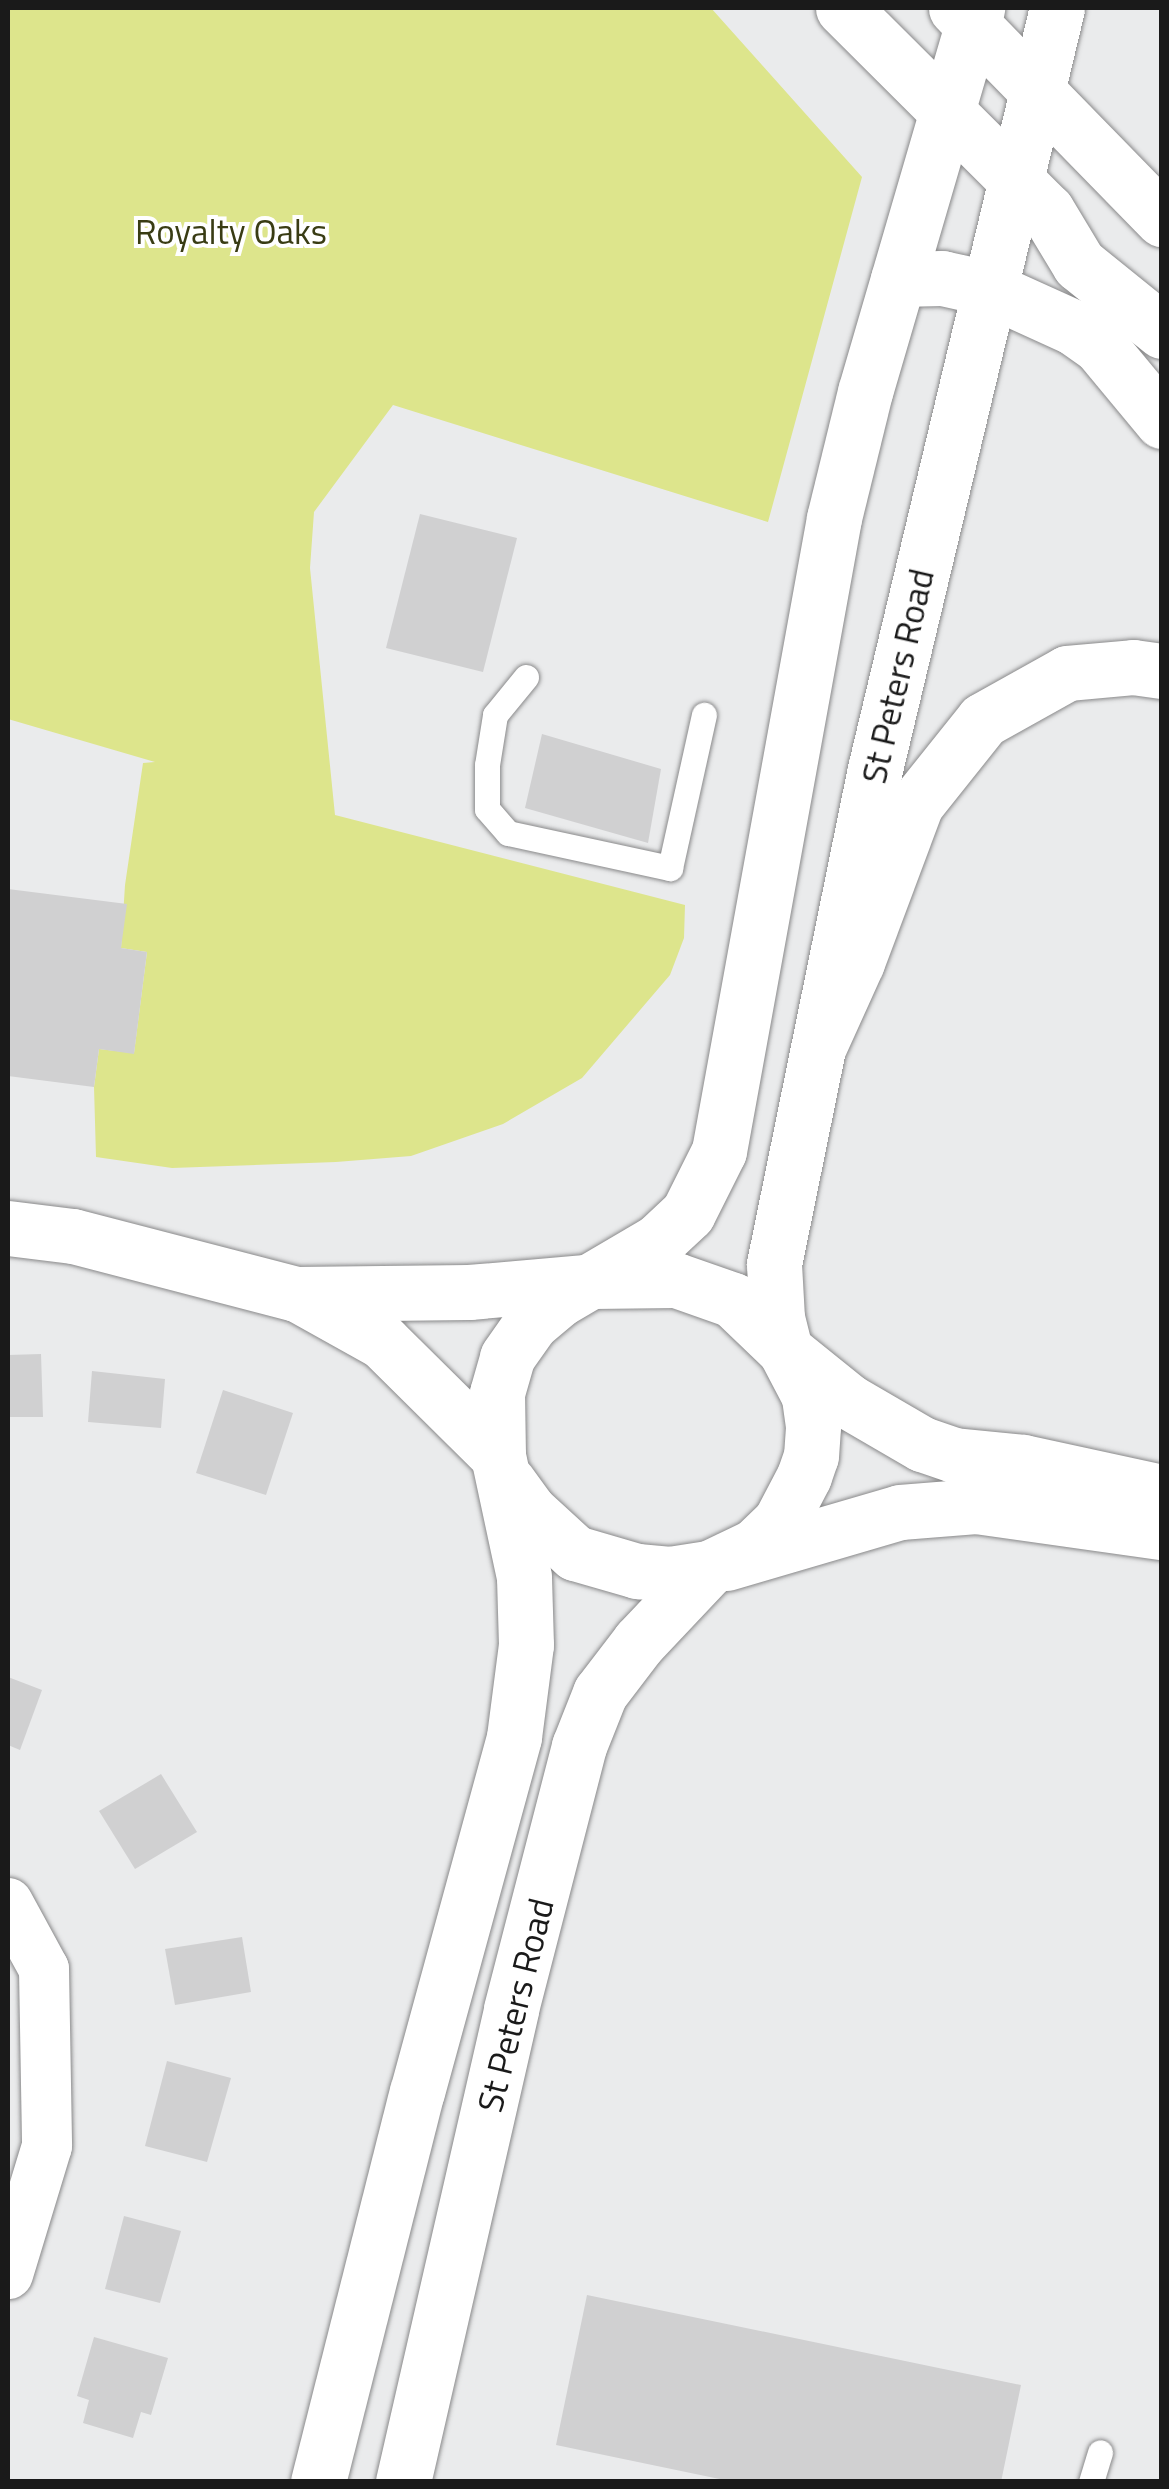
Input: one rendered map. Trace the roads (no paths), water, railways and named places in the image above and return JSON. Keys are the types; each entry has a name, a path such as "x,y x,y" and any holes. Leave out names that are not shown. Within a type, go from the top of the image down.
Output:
{"main road":[{"path":"843,8 1047,212 1079,264 1162,330"},
{"name":"St Peters Road","path":"988,36 1058,8"},
{"path":"988,36 1162,219"},
{"name":"St Peters Road","path":"785,1350 777,1318 774,1264 874,769 987,288 979,144 988,36"},
{"name":"St Peters Road","path":"586,1282 656,1242 688,1213 719,1151 834,518 898,279 979,144 988,36"},
{"path":"898,279 942,278 987,288 1099,345 1162,421"},
{"path":"820,1044 857,962 916,804 983,720 1067,673 1133,667 1162,671"},
{"path":"8,1228 73,1236 296,1294 383,1342 498,1456"},
{"path":"296,1294 470,1292 586,1282 676,1280 732,1300 848,1402 922,1444 954,1455 1023,1462 1162,1492"},
{"path":"586,1282 532,1324 508,1356 496,1393 498,1456 509,1486 528,1510 575,1552 638,1571 670,1574 709,1568 900,1512 976,1506 1162,1532"},
{"path":"709,1568 755,1546 780,1522 811,1456 809,1396 785,1350"},
{"name":"St Peters Road","path":"318,2482 417,2092 514,1737 526,1645 524,1578 498,1456"},
{"name":"St Peters Road","path":"403,2482 511,2008 579,1746 600,1693 640,1642 709,1568"}],"street":[{"path":"8,1904 44,1969 47,2146 8,2274"}],"lane":[{"path":"526,678 495,715 487,765 488,808 508,832 670,868 704,715"},
{"path":"1091,2482 1100,2452"}],"park label":[{"name":"Royalty Oaks","path":"231,231"}]}
